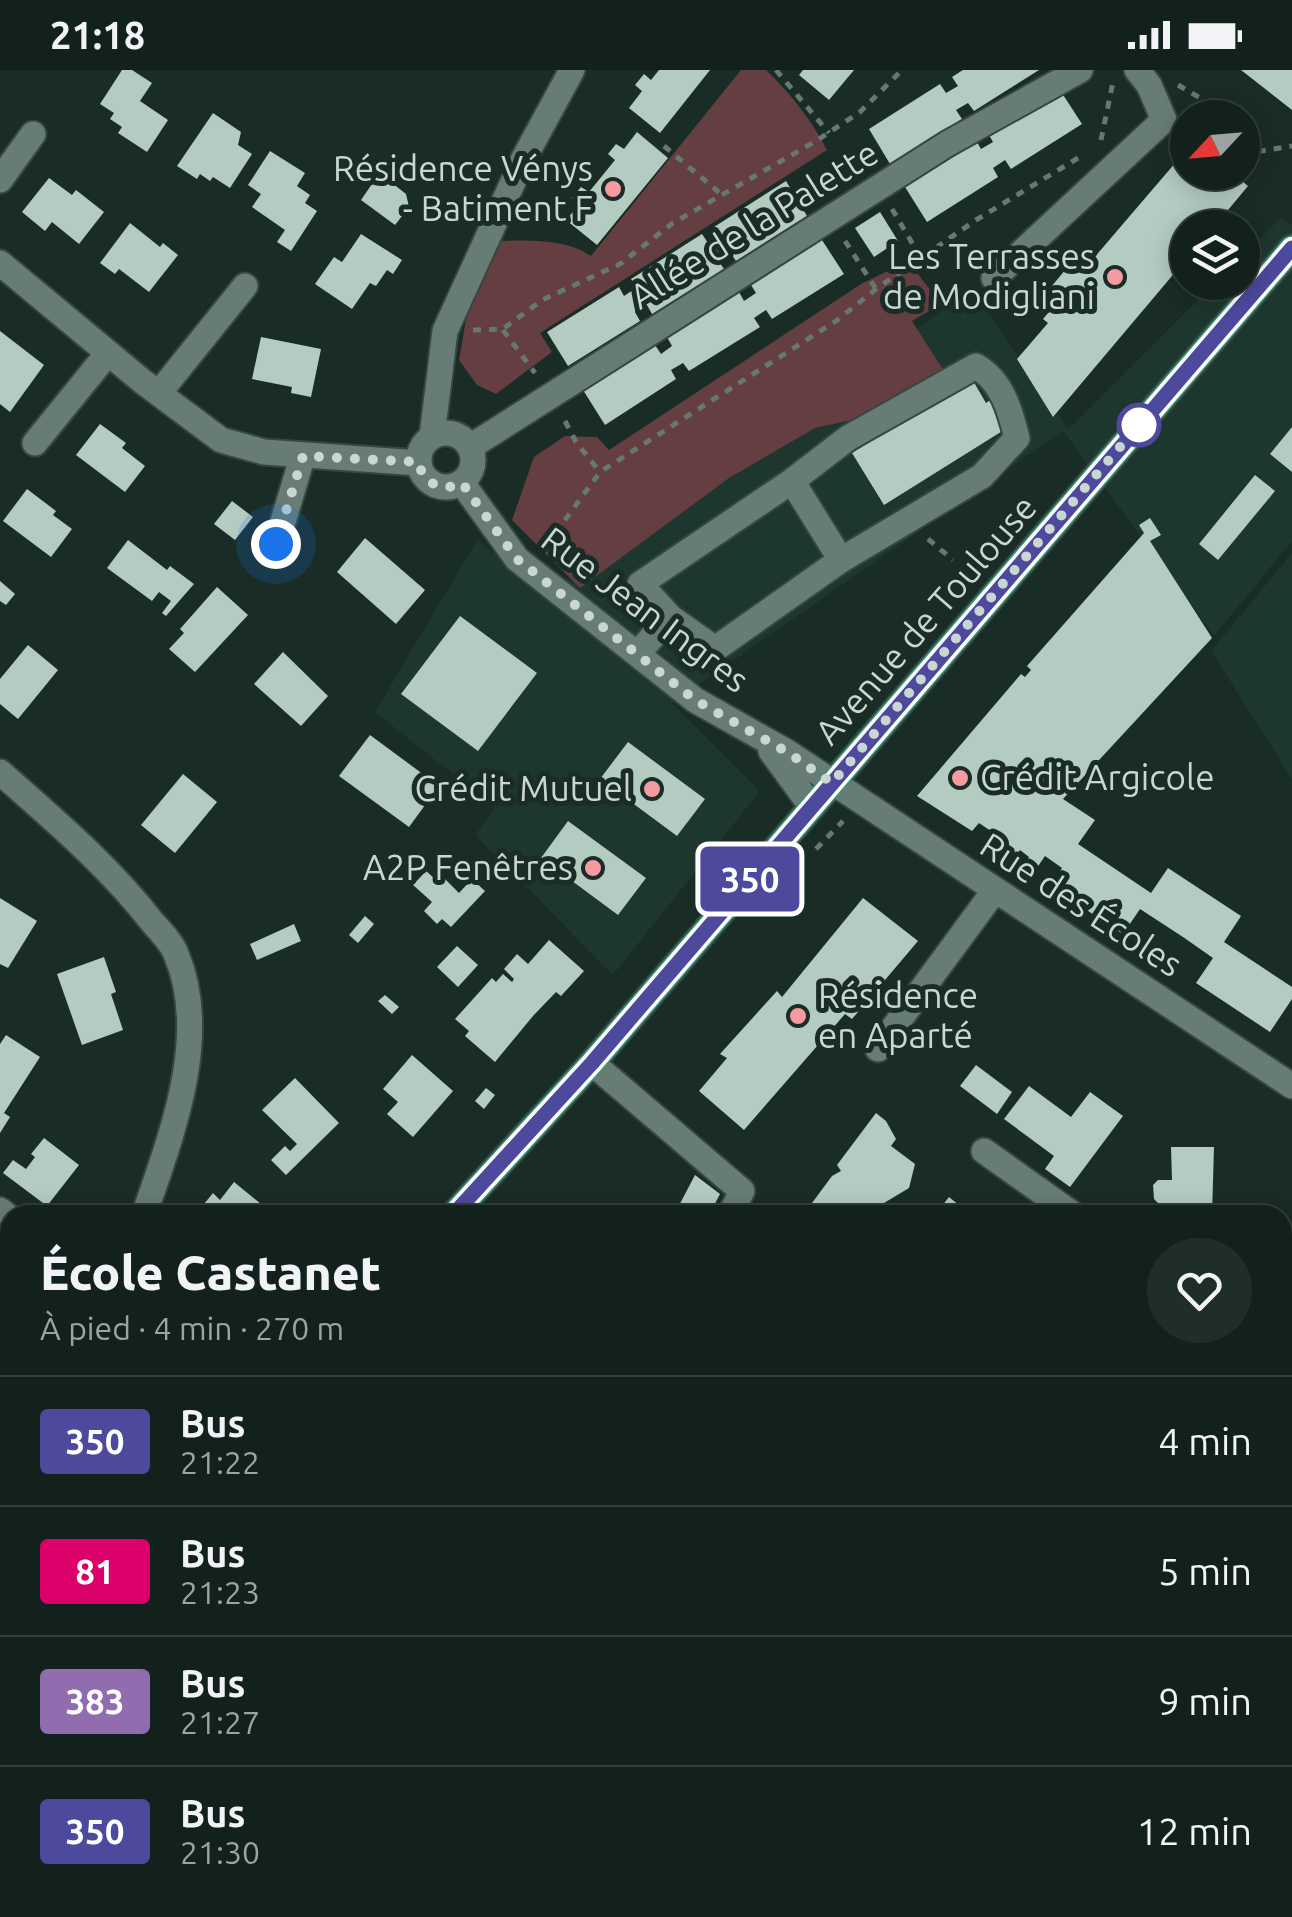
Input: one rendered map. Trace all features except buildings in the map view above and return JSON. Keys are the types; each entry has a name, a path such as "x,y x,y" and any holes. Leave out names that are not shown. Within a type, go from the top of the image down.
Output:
{"main road":[{"name":"Avenue de Toulouse","path":"462,1205 592,1063 1292,248"}],"street":[{"path":"432,436 454,434 470,448 472,470 462,483 453,487 434,486 421,472 418,462 422,448 432,436 445,331 523,160 572,70"},
{"name":"Allée de la Palette","path":"470,448 946,144 1080,70"},
{"path":"994,278 1164,120 1150,85 1138,70"},
{"path":"0,180 34,134"},
{"path":"0,263 221,440 264,452 418,462"},
{"path":"159,394 245,286"},
{"path":"35,443 108,352"},
{"path":"976,366 990,374 1009,408 1017,438 982,476 841,560 714,648 670,617 640,584 792,481 848,438 976,366"},
{"path":"276,544 303,456"},
{"path":"792,481 841,560"},
{"name":"Rue Jean Ingres","path":"462,483 517,559 695,700 832,783"},
{"path":"638,652 670,617"},
{"path":"758,735 812,807"},
{"path":"0,772 139,904 176,952 191,1019 184,1079 171,1136 147,1205"},
{"name":"Rue des Écoles","path":"832,783 1292,1086"},
{"path":"878,1049 995,890"},
{"path":"592,1063 742,1191 735,1205"},
{"path":"984,1151 1060,1205"}],"path":[{"path":"776,70 829,133"},
{"path":"445,331 503,329 542,300 620,264 673,223 860,112 902,70"},
{"path":"1100,145 1115,70"},
{"path":"664,146 721,194"},
{"path":"1260,151 1292,146"},
{"path":"530,569 600,472 836,321 976,220 1085,154"},
{"path":"878,187 921,258"},
{"path":"830,218 876,289"},
{"path":"503,329 551,394 576,442 600,472"}],"shaded area":[{"path":"741,70 766,70 800,107 827,150 540,333 552,352 496,394 477,385 459,360 469,302 498,241 559,244 591,256"},
{"path":"1281,217 1292,225 1292,541 1214,636 1063,431 672,703 760,791 613,975 475,835 495,808 375,712 477,540 547,593 972,289 1068,429 1198,300 1260,300 1260,238"},
{"path":"908,261 941,304 912,321 944,371 865,417 815,428 729,478 580,588 512,520 534,457 565,436 597,437 609,450 861,284"},
{"path":"1292,553 1292,779 1211,651"}],"bus line":[{"name":"350","path":"462,1205 592,1063 1292,248"}],"place":[{"name":"Résidence Vénys - Batiment F","path":"613,189"},
{"name":"Les Terrasses de Modigliani","path":"1115,277"},
{"name":"Crédit Argicole","path":"960,778"},
{"name":"Crédit Mutuel","path":"652,789"},
{"name":"A2P Fenêtres","path":"593,868"},
{"name":"Résidence en Aparté","path":"798,1016"}],"route":[{"path":"276,544 303,456 418,462 426,480 434,486 444,488 462,483 517,559 695,700 787,752 832,783 1144,419 1139,425"}]}
